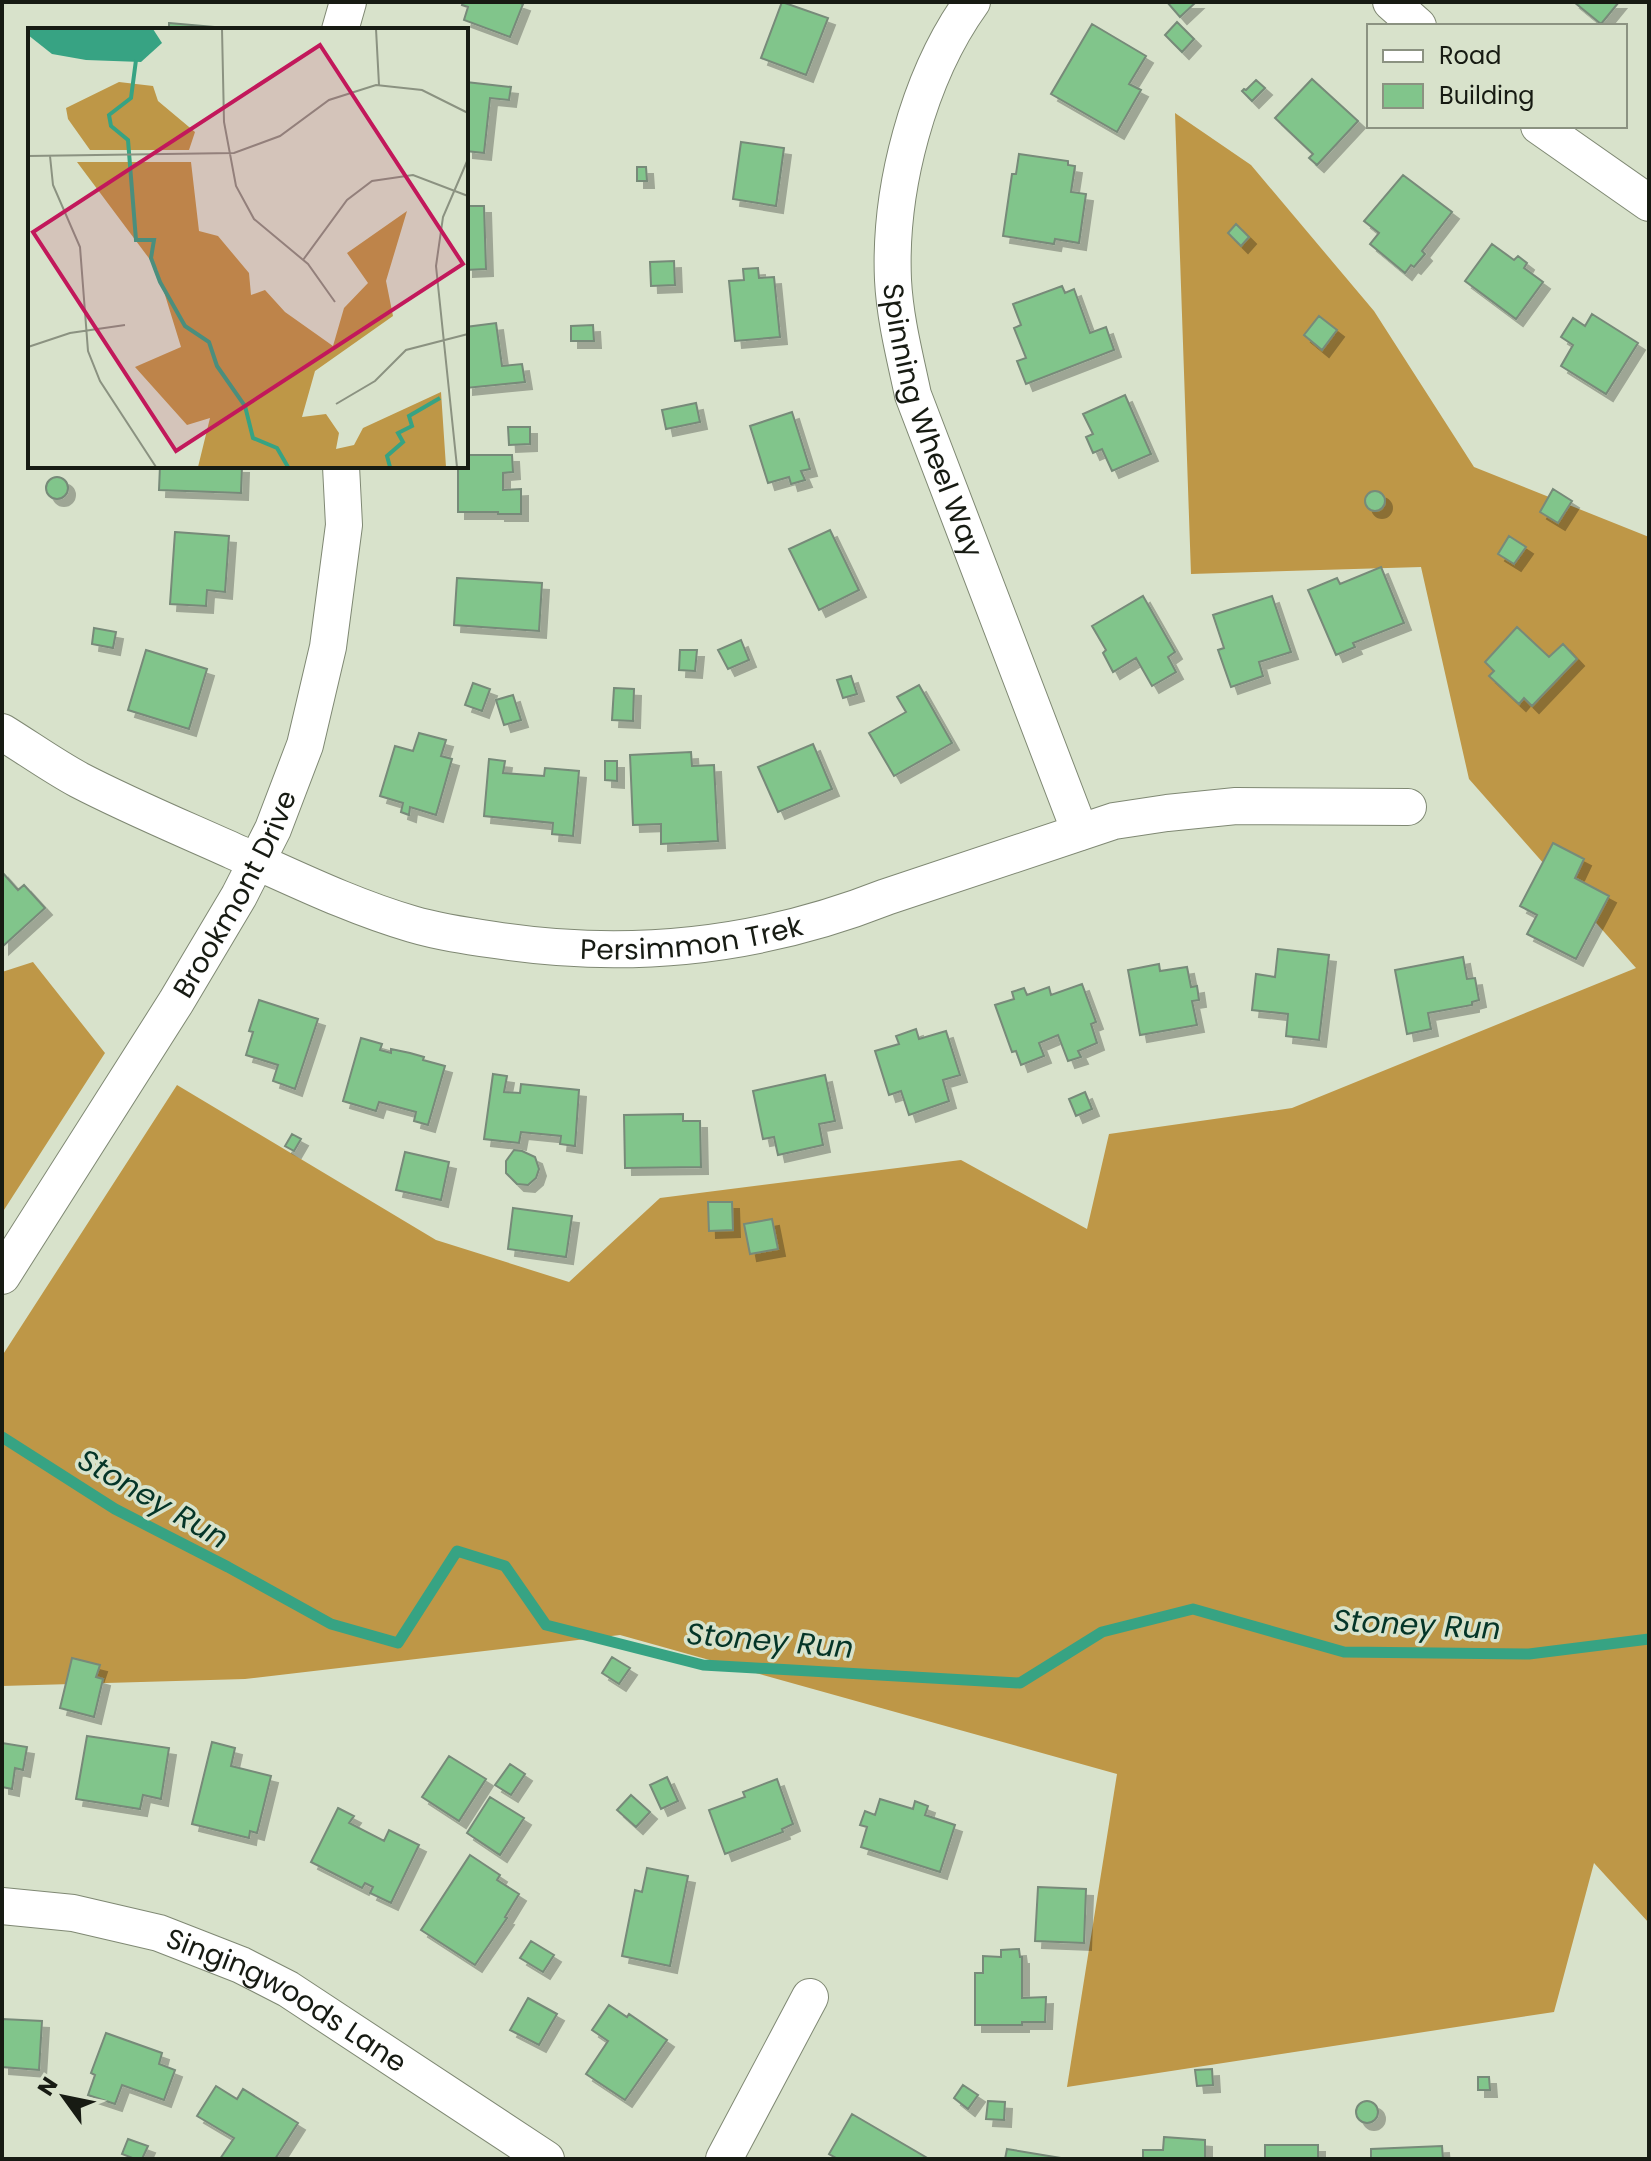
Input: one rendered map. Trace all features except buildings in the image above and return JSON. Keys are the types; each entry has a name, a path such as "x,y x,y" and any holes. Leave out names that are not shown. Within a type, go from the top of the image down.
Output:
{"street":[{"path":"341,28 348,2"},
{"name":"Spinning Wheel Way","path":"972,2 935,66 913,127 898,193 893,282 900,340 913,395 1080,832"},
{"path":"1391,2 1416,24"},
{"path":"1542,128 1649,203"},
{"name":"Brookmont Drive","path":"2,1276 176,1002 239,896 273,829 305,745 328,647 344,525 341,468"},
{"name":"Persimmon Trek","path":"2,732 77,779 358,906 456,934 544,948 610,951 692,947 772,932 854,910 1114,821 1236,806 1408,807"},
{"name":"Singingwoods Lane","path":"2,1906 73,1913 159,1933 241,1965 288,1989 546,2159"},
{"path":"724,2159 810,1997"}],"shaded area":[{"path":"1175,113 1251,165 1374,311 1474,467 1649,537 1649,1923 1594,1863 1554,2012 1067,2087 1117,1774 620,1635 245,1679 2,1686 2,1356 177,1085 436,1240 569,1282 660,1198 961,1160 1087,1229 1109,1134 1292,1108 1636,968 1469,779 1421,567 1191,574"},
{"path":"33,962 105,1053 2,1213 2,972"}],"waterway":[{"name":"Stoney Run","path":"2,1437 115,1509 331,1624 398,1643 457,1551 505,1566 546,1625 703,1665 1020,1683 1102,1632 1193,1609 1344,1652 1529,1654 1649,1639"}]}
